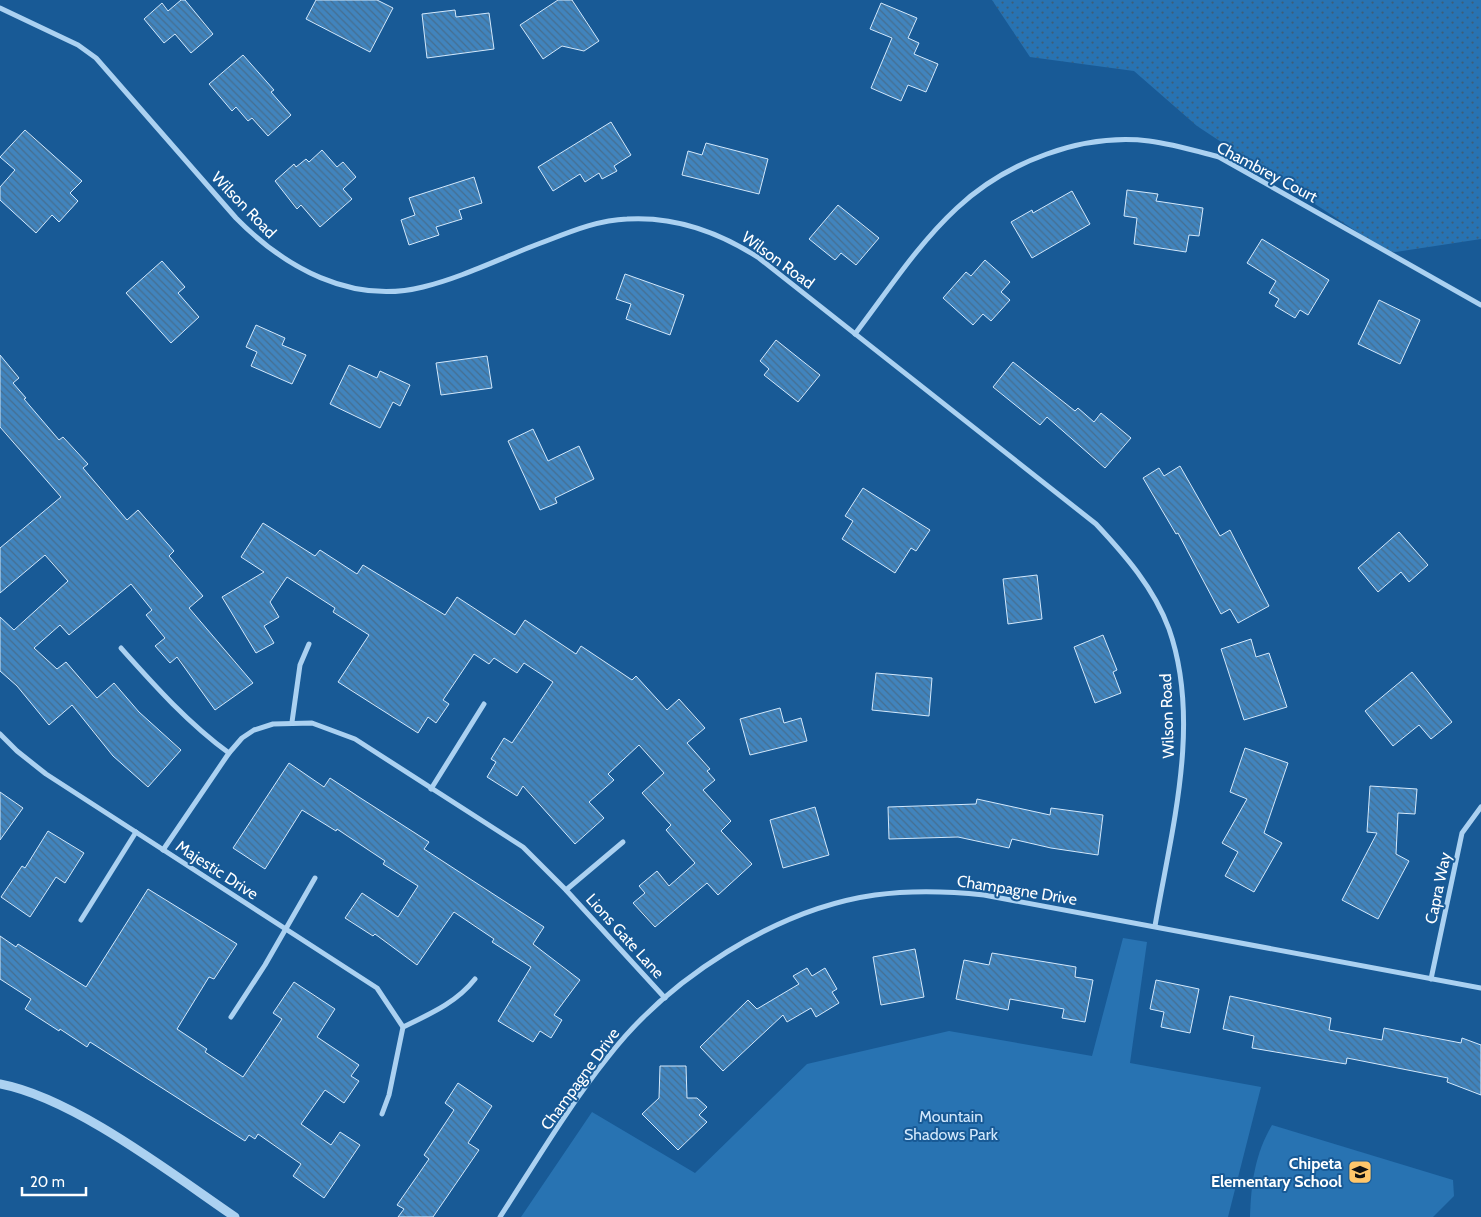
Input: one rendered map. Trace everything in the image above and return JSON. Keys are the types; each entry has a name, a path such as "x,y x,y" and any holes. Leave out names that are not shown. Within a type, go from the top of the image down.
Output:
{"street":[{"name":"Wilson Road","path":"0,8 78,45 96,58 236,218 260,242 288,262 340,285 367,291 421,288 573,231 626,218 655,219 688,225 730,240 759,258 1096,524 1137,571 1153,597 1169,628 1182,688 1184,721 1182,763 1155,926"},
{"name":"Chambrey Court","path":"855,334 938,228 958,207 983,188 1013,169 1044,155 1077,146 1109,142 1147,141 1180,146 1219,157 1481,306"},
{"path":"292,722 300,664 309,644"},
{"path":"121,648 168,700 204,735 229,753"},
{"path":"431,789 484,704"},
{"name":"Lions Gate Lane","path":"163,850 229,753 242,738 254,730 273,724 292,722 312,723 355,739 431,789 502,832 522,847 566,890 665,998"},
{"name":"Majestic Drive","path":"0,734 17,751 46,774 378,988 403,1027"},
{"name":"Capra Way","path":"1431,978 1462,833 1481,808"},
{"path":"81,920 136,832"},
{"name":"Lions Gate Lane","path":"566,890 623,842"},
{"path":"231,1017 265,965 315,878"},
{"name":"Champagne Drive","path":"500,1217 581,1093 608,1057 634,1026 665,998 694,973 766,930 801,915 873,895 942,891 984,894 1481,988"},
{"path":"382,1114 389,1094 403,1027 456,999 463,994 475,979"},
{"path":"0,1084 41,1098 111,1134 234,1217"}],"green space":[{"path":"992,0 1481,0 1481,239 1389,253 1197,126 1134,71 1030,57"},
{"name":"Mountain Shadows Park","path":"1123,938 1147,942 1130,1063 1261,1087 1228,1217 521,1217 592,1112 695,1173 807,1064 949,1031 1092,1056"},
{"path":"1272,1125 1453,1180 1454,1196 1433,1217 1250,1217 1251,1192 1255,1169 1266,1136"}],"building":[{"path":"181,0 185,0 213,34 191,53 175,34 164,43 144,19 162,3 168,11"},
{"path":"316,0 377,0 393,8 370,52 306,19"},
{"path":"558,0 572,0 599,41 584,51 562,46 543,59 520,25"},
{"path":"881,3 917,18 908,38 919,43 914,54 938,64 926,92 908,85 901,101 871,88 892,38 870,29"},
{"path":"455,10 456,17 489,13 494,49 427,58 422,14"},
{"path":"243,55 274,90 271,92 291,115 268,136 252,118 248,121 236,107 232,111 209,84"},
{"path":"611,122 631,155 614,166 617,171 602,179 599,173 585,182 580,174 553,191 538,167"},
{"path":"25,130 82,181 70,193 78,201 59,222 52,215 36,233 0,200 0,187 15,170 0,157"},
{"path":"706,143 768,159 759,194 682,175 688,151 702,155"},
{"path":"322,150 337,167 343,162 356,177 343,189 352,199 320,227 301,205 297,209 275,181 294,164 296,167 306,159 309,162"},
{"path":"474,177 482,203 459,210 462,219 436,227 439,235 409,245 401,220 415,215 409,198"},
{"path":"1127,190 1158,194 1156,201 1203,208 1199,236 1189,235 1186,252 1134,244 1137,218 1124,216"},
{"path":"1072,191 1090,224 1032,258 1011,222 1032,210 1033,213"},
{"path":"838,205 879,238 856,265 841,253 835,260 809,239"},
{"path":"1262,239 1329,280 1308,315 1300,310 1295,318 1275,306 1279,299 1269,293 1276,281 1247,263"},
{"path":"985,260 1010,282 1001,292 1010,300 991,321 983,314 973,325 943,298 966,272 971,276"},
{"path":"162,261 185,287 178,293 199,317 171,343 126,293"},
{"path":"625,274 684,295 670,335 626,319 631,304 616,299"},
{"path":"1379,300 1420,320 1400,364 1358,344"},
{"path":"256,325 285,338 282,345 306,355 292,384 251,366 257,352 246,347"},
{"path":"776,340 820,375 798,402 764,375 769,369 760,361"},
{"path":"0,355 19,378 13,383 26,398 24,399 59,440 63,437 88,464 83,468 127,520 138,510 174,551 169,556 203,596 189,608 253,683 215,710 177,657 170,663 155,646 165,638 146,615 152,610 131,584 69,635 60,625 34,648 57,669 66,662 97,698 114,683 139,712 181,750 148,787 113,756 72,705 49,725 17,686 0,671 0,617 14,630 68,581 45,555 0,593 0,548 61,497 0,427"},
{"path":"487,356 492,388 441,395 436,363"},
{"path":"1013,362 1075,411 1078,408 1094,422 1101,413 1131,438 1105,468 1047,417 1040,425 993,387"},
{"path":"349,365 377,378 380,371 410,385 400,406 393,402 380,428 330,404"},
{"path":"533,429 548,461 579,446 594,479 555,498 557,503 540,510 508,441"},
{"path":"1180,466 1220,536 1230,530 1269,606 1238,623 1230,609 1221,614 1178,533 1176,534 1143,478 1159,468 1164,476"},
{"path":"863,488 930,530 916,551 911,548 895,573 842,539 853,521 845,516"},
{"path":"263,523 315,556 320,550 357,574 363,565 445,615 457,597 515,635 525,620 576,654 581,646 632,680 636,676 667,710 679,699 705,728 687,743 710,769 707,771 715,780 703,790 731,821 721,831 752,864 718,895 707,883 655,927 633,903 645,893 639,886 657,871 669,886 695,863 666,830 671,825 642,793 664,773 639,745 608,774 614,780 589,802 604,818 575,844 523,786 517,796 487,777 496,762 491,759 504,738 512,743 553,682 524,663 517,673 494,658 489,664 474,654 443,700 449,704 436,723 428,717 418,733 338,682 369,635 333,612 335,608 287,577 270,602 279,617 264,626 274,643 256,653 222,597 264,572 241,557"},
{"path":"1399,532 1428,565 1409,582 1401,572 1378,592 1358,568"},
{"path":"1037,575 1042,619 1008,624 1003,579"},
{"path":"1103,635 1117,670 1113,672 1121,693 1095,703 1074,647"},
{"path":"1251,639 1256,657 1269,653 1287,707 1244,720 1221,649"},
{"path":"1412,672 1452,722 1431,739 1419,725 1393,746 1365,711"},
{"path":"876,673 932,678 929,716 872,710"},
{"path":"780,708 784,723 801,718 807,741 750,755 740,719"},
{"path":"1245,748 1288,763 1264,833 1282,843 1254,892 1225,876 1238,852 1222,843 1247,799 1230,792"},
{"path":"289,763 324,787 330,778 429,842 424,849 544,927 533,944 580,980 554,1015 562,1020 551,1038 540,1031 533,1042 498,1021 531,967 492,942 494,939 454,912 417,965 375,934 373,936 345,918 362,893 398,917 418,886 383,864 385,861 337,829 336,831 302,810 265,869 233,848"},
{"path":"1370,786 1417,789 1415,814 1398,813 1396,854 1409,861 1378,919 1342,900 1377,833 1367,832"},
{"path":"0,792 23,808 0,840"},
{"path":"977,799 1050,815 1051,808 1103,815 1098,855 1051,848 1012,839 1009,848 958,837 889,839 888,807 976,804"},
{"path":"815,807 829,855 783,868 770,820"},
{"path":"48,831 84,853 65,883 56,877 30,917 1,897 22,866 25,868"},
{"path":"148,889 237,944 214,979 209,977 177,1029 207,1049 205,1052 243,1077 282,1019 273,1013 294,982 335,1009 317,1037 359,1065 351,1076 359,1081 344,1103 325,1090 301,1124 331,1145 340,1132 360,1145 324,1198 293,1176 301,1164 258,1134 255,1139 249,1135 245,1141 90,1042 87,1047 60,1029 59,1031 25,1009 31,999 0,979 0,936 16,947 18,944 86,987"},
{"path":"915,949 924,997 881,1005 873,957"},
{"path":"992,953 1076,967 1075,977 1093,980 1085,1022 1062,1018 1064,1009 1010,999 1008,1010 956,999 964,960 989,965"},
{"path":"807,968 812,976 825,968 837,989 832,992 839,1003 816,1017 811,1008 787,1022 783,1015 723,1071 700,1047 748,1000 757,1009 799,984 793,976"},
{"path":"1156,980 1199,989 1190,1033 1161,1027 1164,1012 1150,1009"},
{"path":"1230,996 1331,1018 1329,1030 1382,1040 1384,1028 1461,1043 1462,1038 1481,1045 1481,1095 1447,1082 1448,1078 1347,1058 1346,1064 1252,1048 1254,1036 1223,1029"},
{"path":"660,1066 686,1066 687,1098 697,1098 707,1107 699,1115 707,1122 678,1150 642,1114 659,1098"},
{"path":"458,1083 492,1106 468,1143 479,1150 433,1217 398,1217 404,1209 397,1205 429,1159 424,1155 454,1110 445,1103"}],"place":[{"name":"Chipeta Elementary School","path":"1360,1172"}]}
